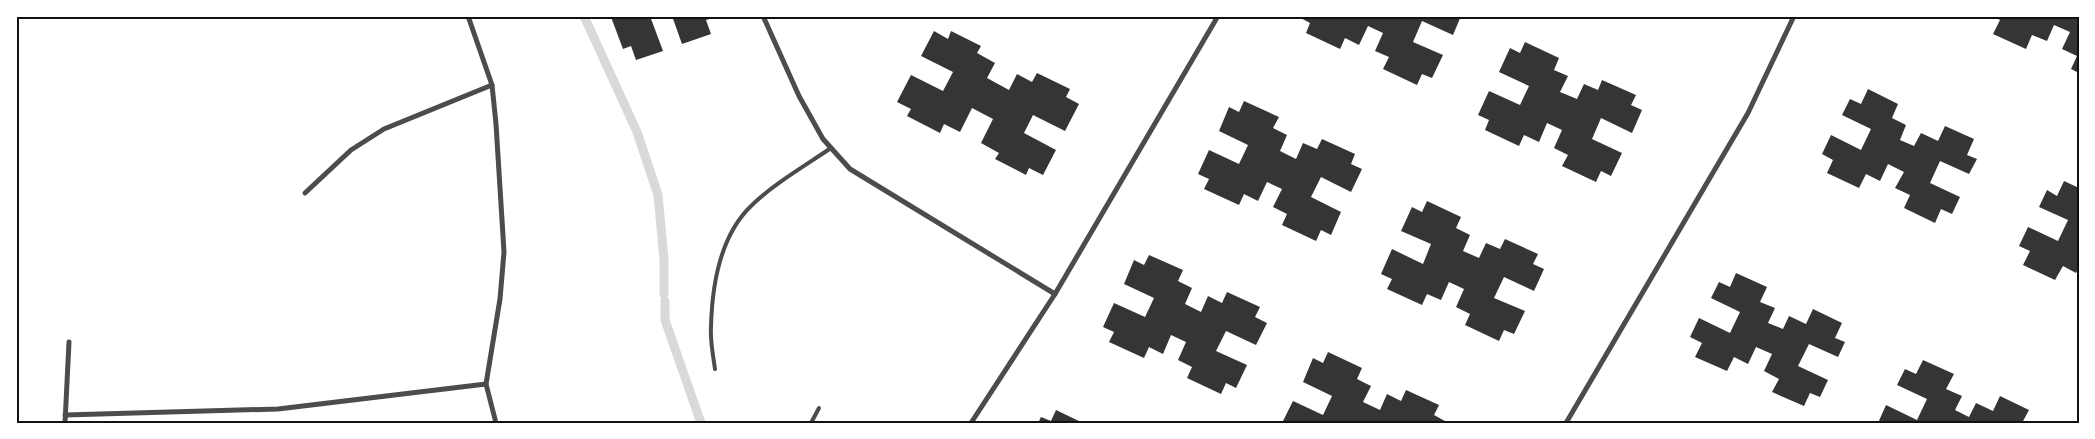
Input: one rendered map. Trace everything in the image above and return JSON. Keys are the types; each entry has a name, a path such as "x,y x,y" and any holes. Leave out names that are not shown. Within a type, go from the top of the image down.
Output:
{"street":[{"path":"468,16 492,85 504,252 500,299 486,384 496,423"},
{"path":"763,16 799,96 823,139 850,169 1055,294"},
{"path":"971,423 1055,294 1218,16"},
{"path":"1566,423 1748,113 1794,16"},
{"path":"305,193 351,150 384,129 492,85"},
{"path":"65,423 69,342"},
{"path":"65,415 278,409 486,384"}],"lane":[{"path":"715,368 710,328 720,262 730,234 750,206 831,148"},
{"path":"811,423 819,408"}],"building":[{"path":"650,16 663,51 636,60 631,46 623,49 611,17"},
{"path":"672,16 716,17 706,20 711,34 682,44"},
{"path":"1297,16 1461,16 1453,35 1422,21 1413,42 1443,55 1432,78 1422,74 1417,85 1383,69 1389,57 1375,51 1383,33 1368,26 1359,45 1345,38 1340,49 1306,33 1310,23"},
{"path":"1992,16 2079,16 2079,73 2071,69 2077,56 2062,49 2070,32 2054,25 2047,41 2032,35 2026,49 1993,34 2000,20"},
{"path":"934,31 948,39 951,31 981,46 977,53 995,63 987,78 1009,90 1017,74 1032,82 1037,73 1070,89 1066,97 1079,104 1065,131 1033,115 1024,133 1056,150 1043,175 1029,168 1026,175 995,159 999,153 981,143 993,119 972,108 960,132 944,124 940,133 907,116 911,109 897,102 911,75 943,91 953,72 921,56"},
{"path":"1525,42 1559,58 1554,70 1568,76 1560,92 1577,99 1584,84 1598,90 1602,80 1636,95 1631,105 1642,110 1632,133 1601,118 1592,139 1622,153 1611,176 1601,171 1596,182 1562,166 1568,155 1554,148 1562,130 1547,123 1539,142 1524,135 1519,146 1485,130 1489,120 1478,115 1489,91 1520,105 1529,86 1499,72 1510,48 1520,53"},
{"path":"1868,89 1898,104 1892,118 1906,125 1900,140 1914,146 1921,133 1938,141 1945,126 1974,139 1967,155 1977,159 1969,174 1940,161 1930,183 1960,197 1952,214 1941,209 1935,223 1904,208 1910,195 1895,188 1904,172 1888,164 1880,181 1866,174 1859,188 1827,173 1833,160 1822,154 1831,135 1861,150 1871,129 1842,115 1850,99 1861,104"},
{"path":"1244,101 1279,117 1273,128 1287,135 1280,151 1296,159 1303,143 1317,149 1322,139 1355,154 1351,164 1362,169 1351,192 1321,177 1311,197 1341,212 1331,235 1321,230 1316,241 1282,225 1287,214 1273,207 1282,189 1267,182 1258,201 1244,194 1239,205 1204,189 1209,179 1198,174 1209,150 1239,164 1248,145 1219,131 1229,107 1239,112"},
{"path":"2064,181 2079,188 2079,267 2076,273 2063,266 2055,280 2023,265 2030,251 2019,246 2028,227 2058,241 2068,220 2039,207 2047,190 2057,196"},
{"path":"1427,201 1461,217 1456,228 1470,235 1463,251 1479,258 1486,243 1500,249 1505,239 1538,254 1533,264 1544,269 1534,291 1504,277 1494,298 1525,311 1514,334 1504,330 1499,341 1465,325 1470,314 1456,307 1464,289 1449,282 1441,300 1427,294 1422,305 1387,289 1392,279 1381,274 1392,249 1423,264 1431,244 1401,231 1412,207 1422,212"},
{"path":"1149,255 1183,270 1178,281 1192,288 1185,304 1201,312 1208,296 1222,303 1227,292 1260,307 1255,317 1267,323 1256,345 1226,331 1216,351 1247,365 1236,388 1226,383 1221,394 1187,378 1192,367 1178,360 1186,342 1171,335 1163,354 1149,347 1144,358 1109,342 1114,332 1103,327 1114,303 1145,317 1154,298 1124,284 1134,260 1144,265"},
{"path":"1736,273 1767,287 1760,302 1775,308 1768,323 1783,329 1789,316 1806,324 1813,309 1842,323 1835,338 1845,342 1838,357 1809,344 1798,366 1828,380 1820,397 1810,393 1804,406 1772,392 1779,379 1764,371 1772,354 1756,347 1748,364 1734,357 1727,371 1695,357 1702,343 1690,337 1699,318 1730,333 1740,312 1711,298 1719,282 1730,287"},
{"path":"1328,352 1362,368 1357,379 1371,386 1363,402 1380,410 1387,394 1401,401 1406,390 1439,405 1434,415 1445,421 1444,423 1282,423 1293,401 1323,415 1332,396 1303,382 1313,358 1323,363"},
{"path":"1923,360 1954,374 1946,389 1962,396 1955,410 1969,417 1976,403 1993,411 2000,396 2029,410 2022,423 1878,423 1886,405 1917,420 1927,399 1897,385 1905,369 1916,374"},
{"path":"1056,410 1083,423 1038,423 1041,417 1051,421"}],"waterway":[{"path":"584,16 637,132 658,195 664,259 664,294"},
{"path":"665,301 665,320 701,423"}]}
